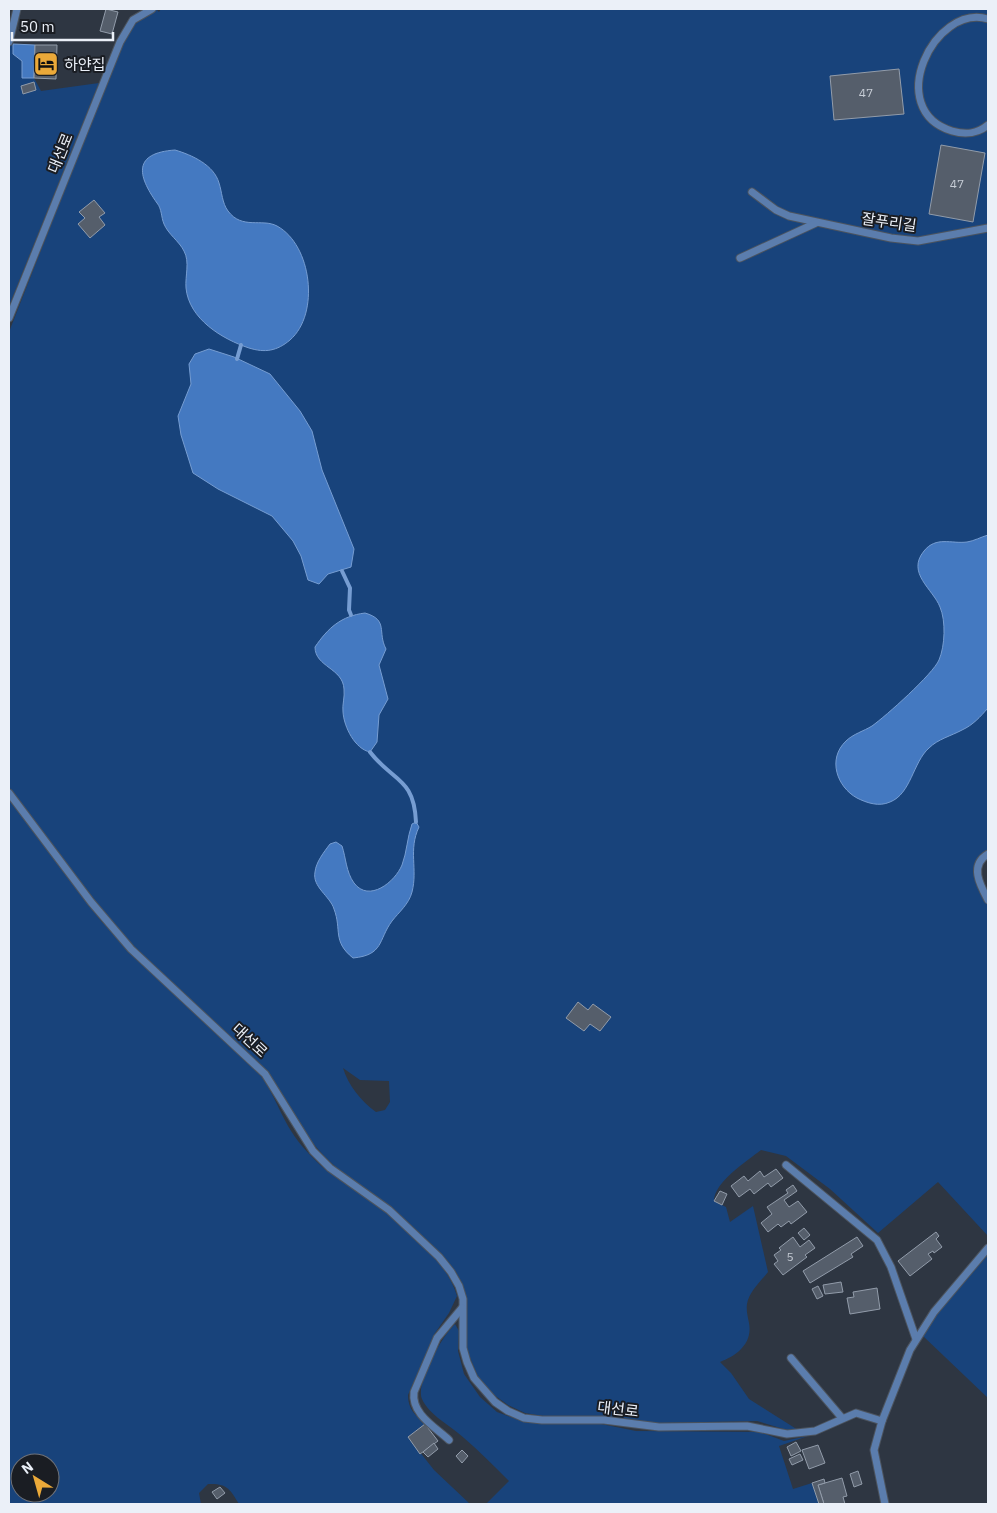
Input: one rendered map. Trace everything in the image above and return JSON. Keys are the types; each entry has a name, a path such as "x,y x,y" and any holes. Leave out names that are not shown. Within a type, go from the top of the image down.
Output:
{"lane":[{"path":"9,42 17,9"},
{"name":"대선로","path":"9,318 112,59 128,27 140,11 152,9"},
{"path":"988,19 966,18 958,21 943,32 925,61 917,84 922,106 937,125 953,131 970,134 988,125"},
{"name":"잘푸리길","path":"752,192 776,210 816,223 891,238 918,241 988,228"},
{"path":"740,258 816,223"},
{"name":"대선로","path":"9,793 91,902 131,949 265,1074 313,1150 330,1168 389,1210 439,1257 459,1286 462,1308 463,1348 474,1378 495,1402 508,1411 524,1418 542,1420 604,1420 659,1427 747,1426 787,1434 815,1431 856,1413 882,1420"},
{"path":"988,854 979,863 977,870 979,882 988,900"},
{"path":"786,1165 877,1240 891,1267 916,1339"},
{"path":"885,1504 874,1450 882,1420 916,1339 934,1312 988,1248"},
{"path":"450,1440 418,1412 412,1400 438,1338 462,1308"},
{"path":"792,1358 842,1418"}],"shaded area":[{"path":"156,9 159,12 161,9 988,9 988,851 975,864 974,872 988,905 988,1236 938,1182 878,1233 830,1189 786,1156 761,1150 725,1179 715,1194 714,1201 726,1207 730,1222 753,1206 768,1272 748,1300 747,1309 750,1330 746,1343 737,1353 720,1362 731,1373 749,1399 798,1430 787,1430 757,1421 657,1423 588,1416 543,1416 525,1413 508,1405 490,1392 478,1377 466,1348 465,1296 462,1283 456,1272 391,1207 340,1171 324,1156 310,1140 260,1065 130,944 96,904 9,787 9,332 122,43 134,25","holes":["343,1068 360,1080 389,1081 390,1102 385,1110 376,1112 365,1103 352,1086"]},
{"path":"9,44 13,44 13,54 22,61 22,78 34,78 41,91 99,83 9,306"},
{"path":"13,44 35,45 34,78 22,78 22,61 13,54"},
{"path":"175,150 195,158 212,171 219,183 226,208 234,217 246,222 277,226 289,235 298,248 308,280 306,314 290,340 280,347 271,350 260,350 239,344 208,326 193,309 188,299 186,288 186,255 182,247 166,228 160,208 150,193 143,175 143,167 152,156 161,152"},
{"path":"209,349 234,357 270,374 300,411 312,431 322,470 354,549 351,567 328,574 319,584 308,580 301,556 293,541 272,516 218,489 193,473 181,435 178,416 191,384 189,364 195,354"},
{"path":"988,535 988,708 970,726 940,740 929,748 919,761 903,792 897,798 890,802 877,804 857,798 844,787 837,772 837,756 840,748 855,734 879,721 928,675 939,660 943,648 942,613 937,600 919,574 919,559 929,546 939,542 967,542"},
{"path":"365,613 377,619 380,623 383,643 386,649 379,665 388,699 379,715 377,742 370,752 360,747 351,736 343,712 344,692 342,682 339,676 319,659 315,647 336,624 349,617"},
{"path":"9,797 101,921 154,975 259,1073 291,1131 309,1154 328,1172 393,1216 420,1240 443,1268 457,1296 449,1313 435,1333 408,1395 408,1400 415,1415 425,1424 408,1437 434,1470 470,1504 239,1504 233,1494 224,1486 208,1484 199,1493 201,1504 9,1504"},
{"path":"416,822 419,827 414,844 414,884 411,896 392,921 379,946 370,954 353,958 346,952 340,941 332,904 316,882 315,872 319,861 330,844 336,842 342,846 348,870 354,883 360,889 374,891 388,883 399,871 405,855 412,824"},
{"path":"988,1254 988,1398 923,1336 935,1316"},
{"path":"455,1324 459,1331 458,1351 464,1374 480,1397 497,1412 525,1422 601,1424 636,1431 760,1432 784,1441 808,1436 779,1446 793,1489 812,1483 819,1504 486,1504 509,1481 470,1443 435,1415 422,1399 421,1392 426,1371 437,1348"}],"building":[{"path":"106,9 118,12 112,34 100,31"},
{"path":"35,45 57,45 56,79 34,78"},
{"path":"899,69 904,114 834,120 830,76"},
{"path":"34,82 36,90 23,94 21,86"},
{"path":"941,145 985,153 973,222 929,214"},
{"path":"94,200 105,213 99,217 105,225 90,238 78,224 85,218 79,212"},
{"path":"578,1002 588,1010 593,1004 611,1017 600,1031 590,1024 584,1031 566,1018"},
{"path":"776,1169 783,1178 771,1187 768,1183 754,1194 750,1189 739,1197 731,1186 744,1176 748,1181 760,1171 764,1177"},
{"path":"793,1185 797,1191 784,1200 789,1207 798,1201 807,1212 791,1224 789,1221 781,1227 778,1224 768,1232 761,1223 772,1214 767,1207 788,1193 786,1190"},
{"path":"720,1191 727,1194 722,1205 714,1201"},
{"path":"804,1228 810,1235 804,1240 798,1233"},
{"path":"936,1232 939,1236 936,1239 942,1247 934,1253 933,1251 928,1254 932,1259 910,1276 898,1261"},
{"path":"793,1237 800,1247 809,1240 815,1248 805,1255 807,1257 783,1275 774,1264 778,1261 774,1255 781,1250 779,1248"},
{"path":"857,1237 863,1246 851,1254 853,1257 810,1283 803,1271"},
{"path":"841,1282 843,1292 825,1294 823,1285"},
{"path":"818,1286 823,1296 817,1299 812,1289"},
{"path":"877,1288 880,1309 850,1314 847,1298 854,1297 853,1292"},
{"path":"425,1424 438,1441 420,1454 408,1437"},
{"path":"796,1442 801,1451 791,1456 787,1447"},
{"path":"434,1443 438,1449 428,1457 423,1452"},
{"path":"818,1445 825,1463 809,1469 802,1450"},
{"path":"462,1450 468,1456 462,1463 456,1456"},
{"path":"800,1454 803,1460 792,1465 789,1459"},
{"path":"858,1471 862,1484 854,1487 850,1474"},
{"path":"842,1478 847,1496 843,1497 845,1504 824,1504 818,1485"},
{"path":"824,1479 825,1483 818,1485 824,1504 819,1504 812,1483"},
{"path":"220,1487 225,1493 217,1499 212,1492"}],"waterway":[{"path":"237,359 241,345"},
{"path":"342,571 350,588 349,610 351,615"},
{"path":"370,752 378,762 407,788 414,807 416,822"}],"place":[{"name":"하얀집","path":"46,64"}]}
